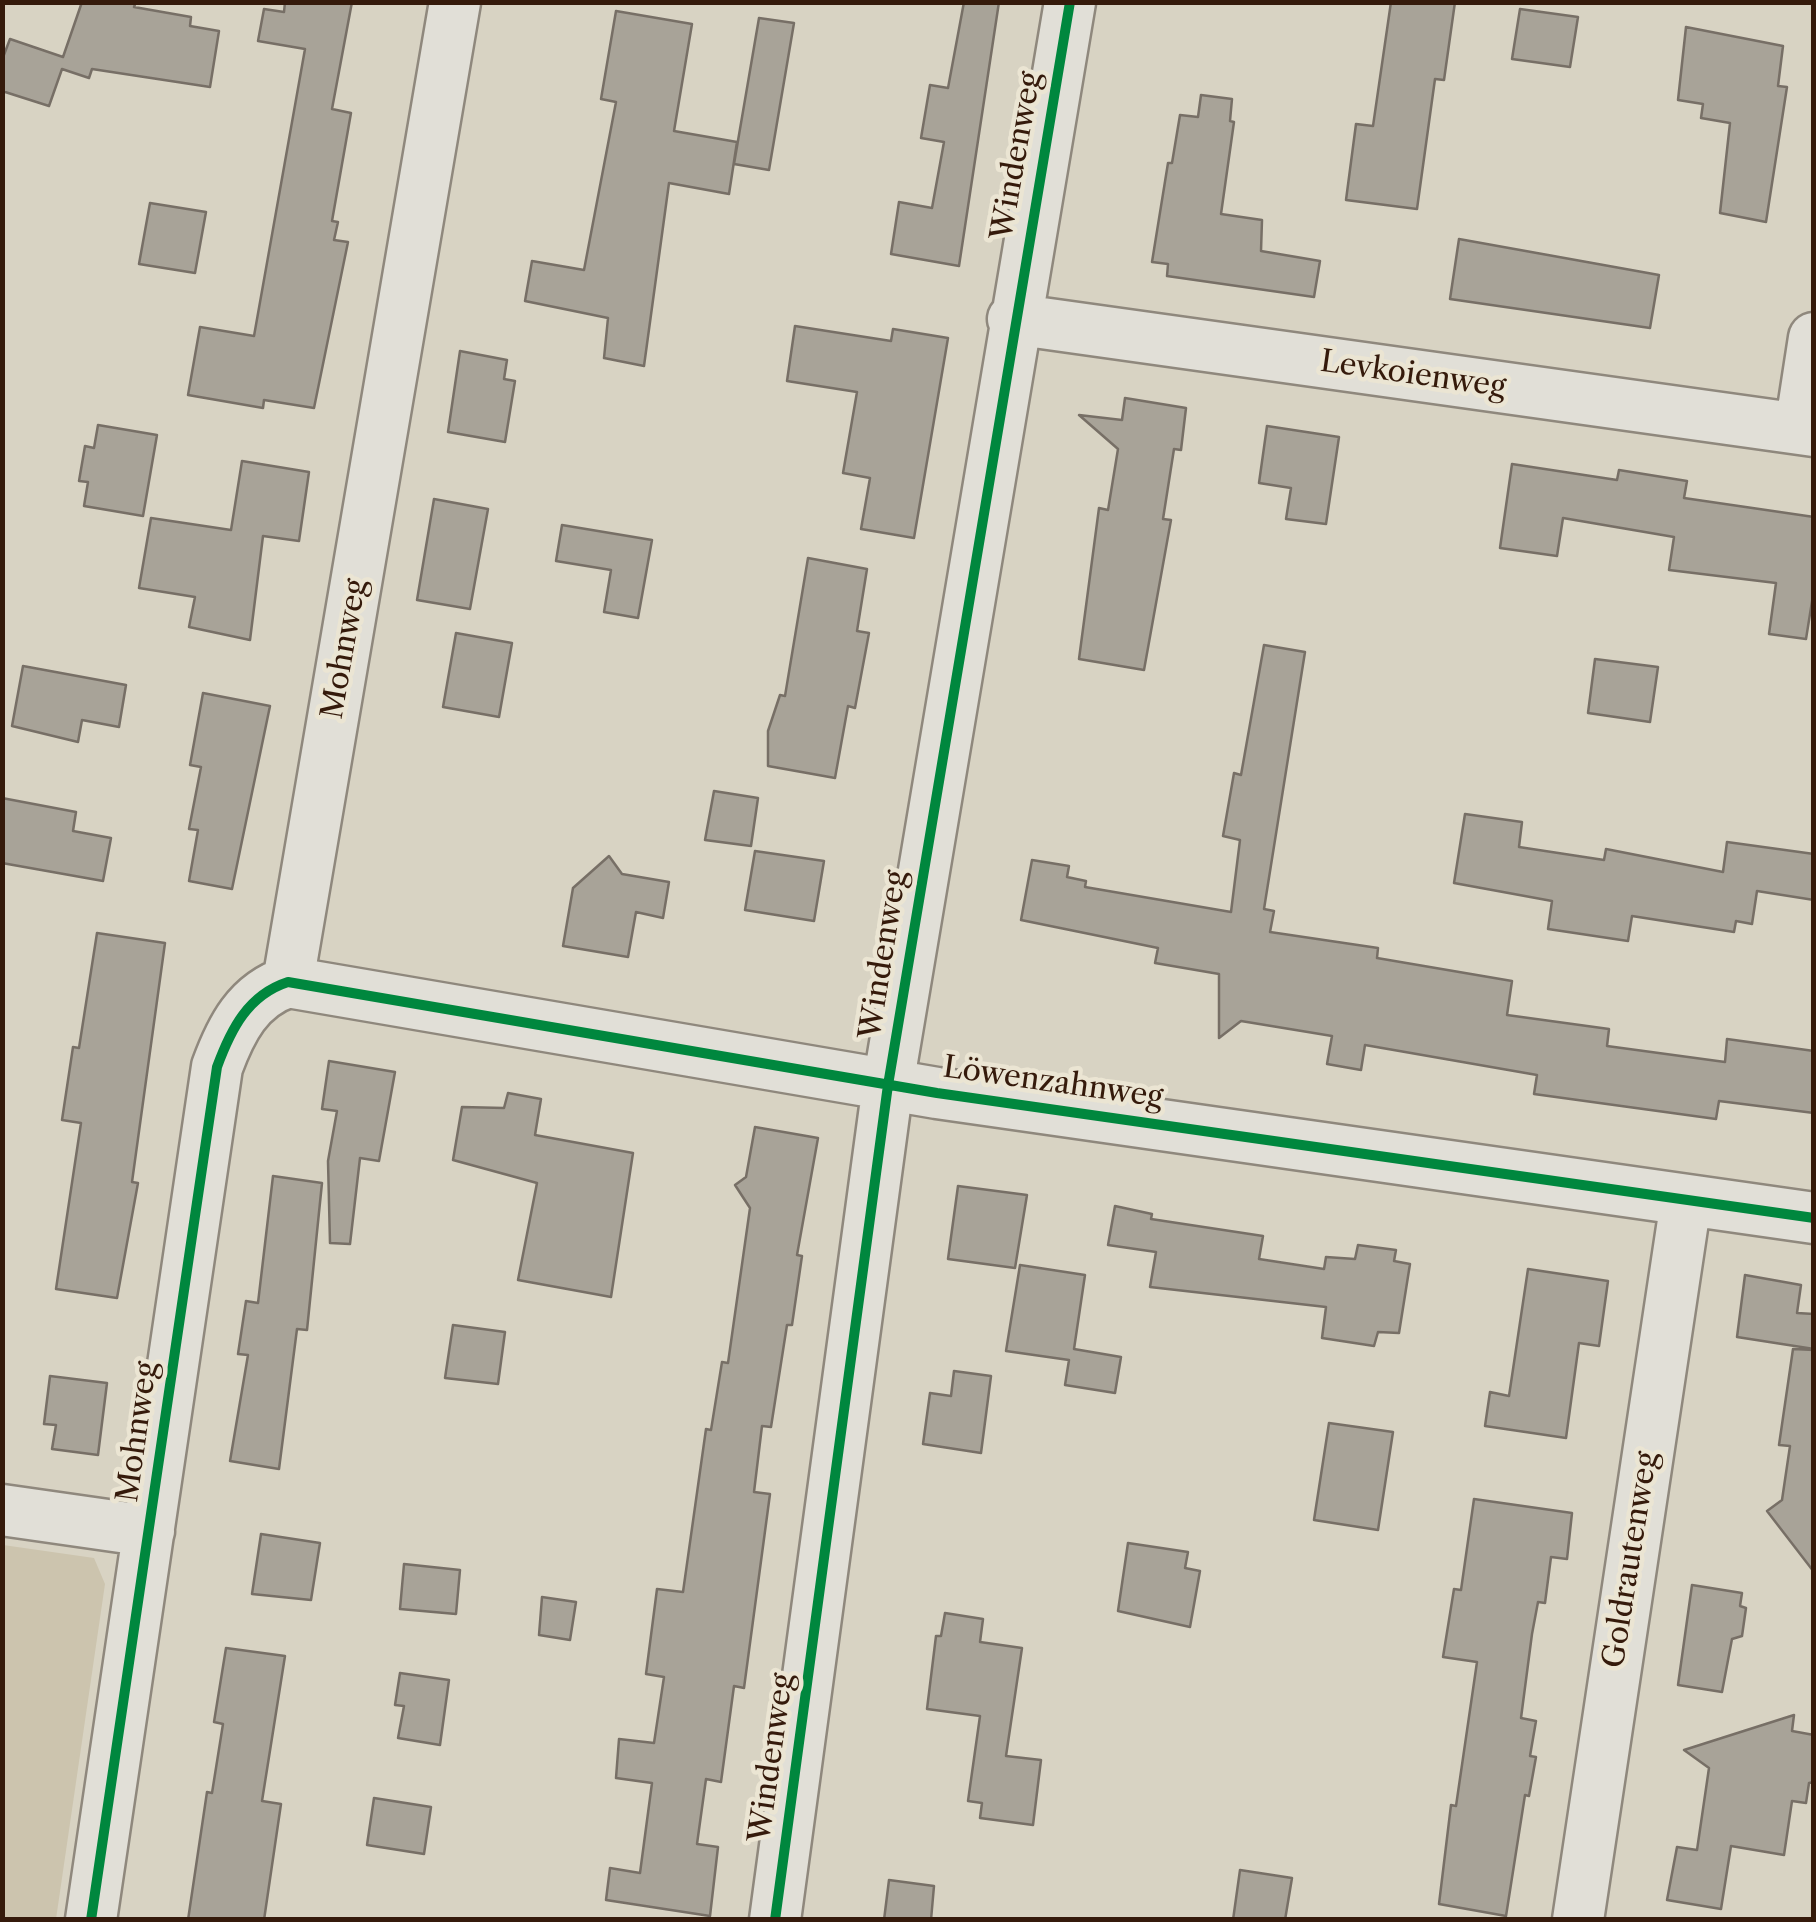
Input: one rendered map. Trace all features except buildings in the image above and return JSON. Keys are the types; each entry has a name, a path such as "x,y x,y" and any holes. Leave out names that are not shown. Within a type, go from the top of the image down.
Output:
{"street":[{"name":"Mohnweg","path":"91,1920 217,1067 229,1034 246,1010 266,989 288,982 455,2"},
{"name":"Windenweg","path":"775,1920 888,1085 1070,2"},
{"name":"Levkoienweg","path":"1014,320 1807,430"},
{"path":"1807,430 1814,338"},
{"name":"Löwenzahnweg","path":"288,982 888,1085 1814,1218"},
{"name":"Goldrautenweg","path":"1578,1920 1686,1200"},
{"path":"2,1510 149,1531"}],"shaded area":[{"path":"3,1545 94,1558 105,1584 56,1919 3,1919"}],"cycle path":[{"path":"775,1920 888,1085 1070,2"},
{"path":"91,1920 217,1067 243,1015 262,995 288,982 937,1093 1814,1218"}]}
